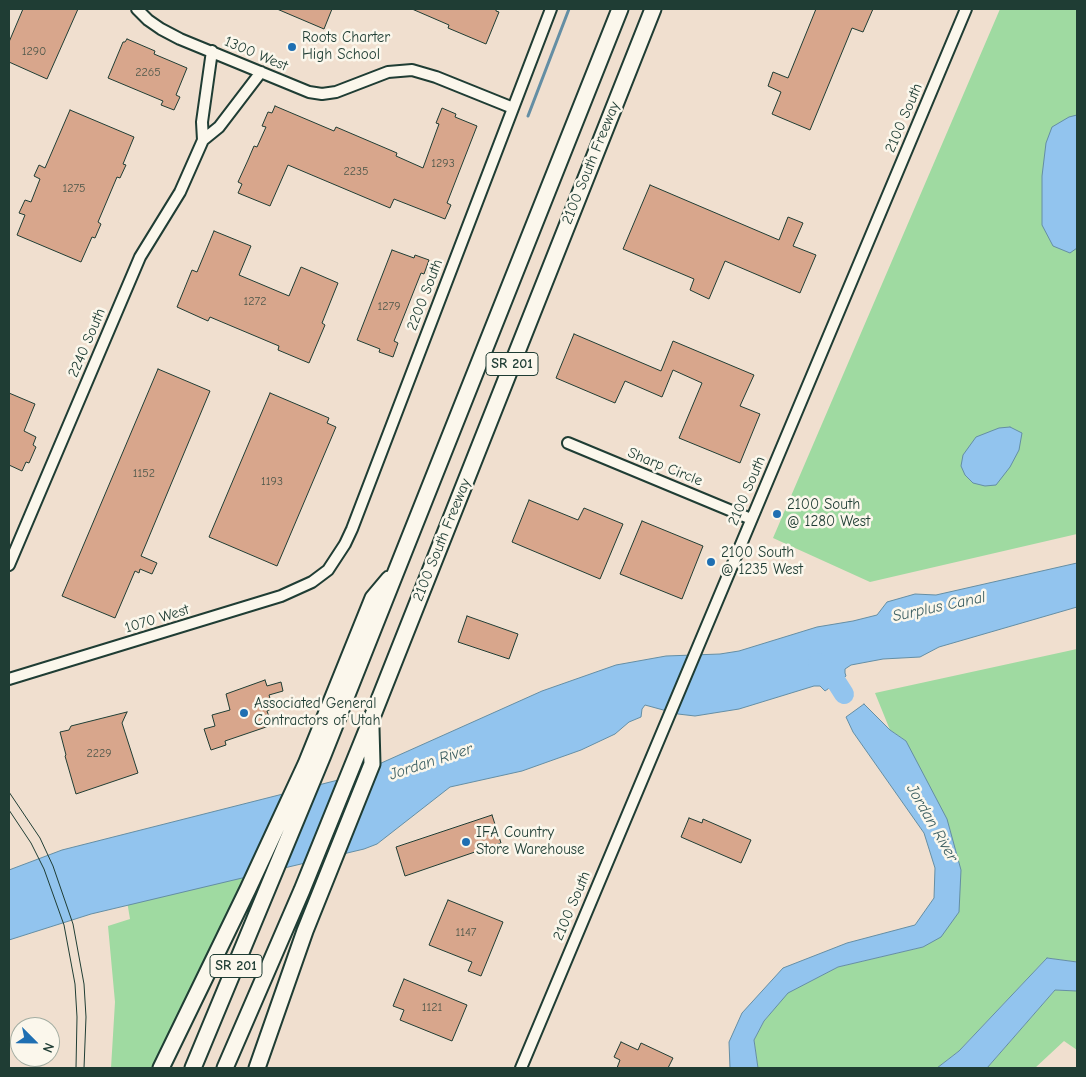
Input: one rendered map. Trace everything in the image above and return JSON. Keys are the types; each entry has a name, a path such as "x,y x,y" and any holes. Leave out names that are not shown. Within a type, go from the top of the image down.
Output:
{"highway":[{"name":"2100 South Freeway","path":"193,1068 323,756 620,9"},
{"name":"2100 South Freeway","path":"225,1068 302,890 371,720 653,9"},
{"path":"161,1068 306,764 373,598 398,569"},
{"path":"257,1068 280,1000 325,881 372,764 371,720"}],"street":[{"name":"1300 West","path":"137,9 148,20 180,39 309,92 322,94 336,92 388,72 412,70 436,77 513,108"},
{"name":"2200 South","path":"312,582 328,570 346,544 550,9"},
{"name":"2100 South","path":"521,1068 966,9"},
{"name":"2240 South","path":"203,140 202,122 212,51"},
{"name":"2240 South","path":"9,564 140,257 180,192 203,140 218,127 261,72"},
{"name":"Sharp Circle","path":"568,443 751,519"},
{"name":"1070 West","path":"9,679 281,596 312,582"}],"green space":[{"path":"1000,9 1077,9 1077,534 870,582 773,538"},
{"path":"1077,649 1077,962 1047,958 959,1051 937,1068 758,1068 754,1040 764,1021 787,993 838,967 923,947 959,912 906,741 890,730 875,693"},
{"path":"255,856 152,1068 111,1068 115,1002 108,926 130,919 127,901"},
{"path":"1055,990 1077,991 1077,1050 1064,1041 1035,1068 987,1068"}],"water":[{"path":"1077,115 1077,248 1070,253 1053,246 1042,225 1042,176 1046,143 1052,127 1069,117"},
{"path":"1010,427 1022,433 1019,450 1010,467 996,485 985,486 973,483 965,475 961,466 963,455 976,437 999,428"},
{"name":"Surplus Canal","path":"1077,563 1077,607 939,647 920,657 883,659 851,665 845,669 846,676 825,691 820,686 814,686 739,709 695,716 678,714 645,705 642,709 641,717 629,722 615,734 581,750 522,771 450,787 377,844 364,849 91,914 9,940 9,870 62,850 350,777 542,691 616,665 666,656 720,654 739,651 817,627 877,615 887,602 915,594 936,595"},
{"path":"864,704 890,730 906,741 947,819 961,870 959,912 941,937 923,947 838,967 788,993 764,1021 754,1040 758,1068 730,1068 729,1042 742,1013 783,968 847,943 915,925 934,898 935,868 924,833 853,732 846,717"},
{"path":"1047,958 1077,962 1077,991 1055,990 987,1068 937,1068 959,1051"}],"building":[{"path":"23,9 78,9 47,79 9,62 9,42"},
{"path":"277,9 332,9 324,29"},
{"path":"412,9 496,9 499,12 486,44 448,28 449,25"},
{"path":"816,9 873,9 863,32 852,28 810,130 772,114 781,92 768,86 773,72 788,78"},
{"path":"127,39 155,51 154,54 187,68 176,95 180,97 174,110 161,105 163,101 108,78 123,42"},
{"path":"275,106 334,131 336,127 397,153 396,156 423,168 439,124 436,123 442,108 456,114 455,117 477,126 447,203 451,205 445,219 394,199 390,208 288,165 270,206 238,193 242,184 238,182 254,146 257,147 266,127 262,126 268,112 272,113"},
{"path":"70,110 134,137 123,164 126,165 120,178 117,177 98,222 101,224 95,238 92,237 81,262 17,235 25,215 19,213 25,200 31,202 40,179 34,176 39,165 45,168"},
{"path":"650,185 779,240 788,217 803,223 793,246 816,255 800,293 725,261 709,299 690,290 694,279 623,249"},
{"path":"214,231 251,246 239,275 289,296 301,267 338,283 322,323 325,325 309,363 278,350 279,346 210,317 208,321 177,307 192,270 197,272"},
{"path":"392,250 414,258 415,255 429,260 424,274 421,273 394,341 398,343 393,357 379,352 380,349 357,340"},
{"path":"574,334 661,371 673,341 754,375 740,406 760,414 740,463 679,438 702,383 673,370 662,397 625,381 615,403 556,378"},
{"path":"158,369 210,391 141,556 157,563 152,574 140,569 139,573 135,571 115,618 62,596"},
{"path":"9,393 35,404 24,431 36,437 33,445 36,447 29,463 26,462 22,471 9,465"},
{"path":"270,393 329,418 327,423 336,427 277,566 209,537"},
{"path":"529,500 578,520 584,508 623,524 600,579 512,542"},
{"path":"642,521 703,546 682,599 620,574"},
{"path":"467,616 518,634 509,659 458,642"},
{"name":"Associated General Contractors of Utah","path":"265,680 267,686 281,682 283,691 269,695 273,708 267,711 272,725 225,741 226,745 211,750 204,729 215,726 212,715 230,710 226,694"},
{"path":"127,712 122,723 138,773 76,794 60,732 69,730 71,726"},
{"path":"492,815 501,843 405,876 396,847"},
{"path":"689,818 702,823 703,819 751,840 741,863 681,837"},
{"path":"448,900 503,922 481,976 468,971 472,962 429,945"},
{"path":"404,979 467,1005 452,1041 400,1020 404,1010 393,1006"},
{"path":"621,1042 638,1050 641,1043 673,1058 668,1068 617,1068 620,1060 614,1057"}],"waterway":[{"path":"528,116 569,9"},
{"name":"Jordan River","path":"818,663 837,683 844,694"}],"tram line":[{"path":"9,792 40,838 53,866 73,924 84,984 86,1017 84,1068"},
{"path":"9,810 31,843 44,869 64,925 75,984 77,1017 76,1068"}],"place":[{"name":"Roots Charter High School","path":"292,47"},
{"name":"2100 South @ 1280 West","path":"777,514"},
{"name":"2100 South @ 1235 West","path":"711,562"},
{"name":"Associated General Contractors of Utah","path":"244,713"},
{"name":"IFA Country Store Warehouse","path":"466,842"}]}
